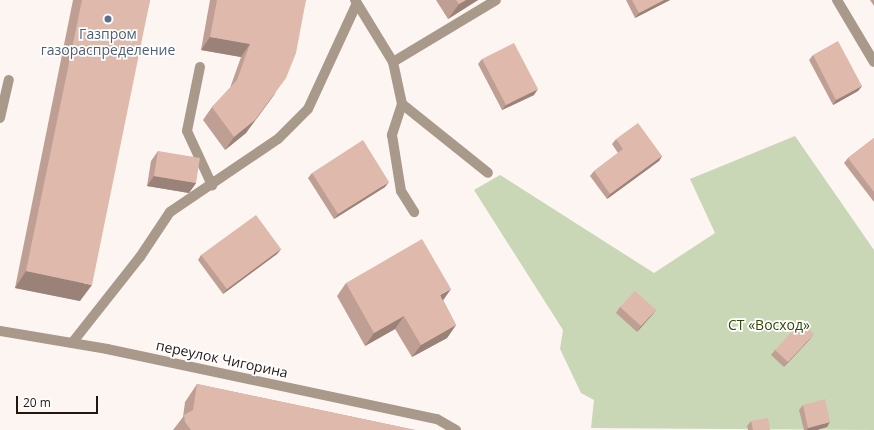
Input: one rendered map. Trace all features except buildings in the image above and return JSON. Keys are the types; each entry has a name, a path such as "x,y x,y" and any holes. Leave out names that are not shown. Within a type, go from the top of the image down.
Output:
{"street":[{"path":"393,62 496,0"},
{"path":"837,0 874,62"},
{"path":"356,3 393,62 402,104 392,135 401,191 414,212"},
{"path":"72,343 140,257 170,212 278,139 308,109 334,59 356,3"},
{"path":"200,67 187,131 212,185"},
{"path":"0,118 8,80"},
{"path":"402,104 488,173"},
{"name":"переулок Чигорина","path":"0,331 72,343 438,419 456,430"}],"green space":[{"name":"СТ «Восход»","path":"795,136 874,250 874,430 591,428 594,400 581,393 560,349 563,330 474,190 500,175 654,273 715,233 690,179"}],"place":[{"name":"Газпром газораспределение","path":"108,19"}]}
